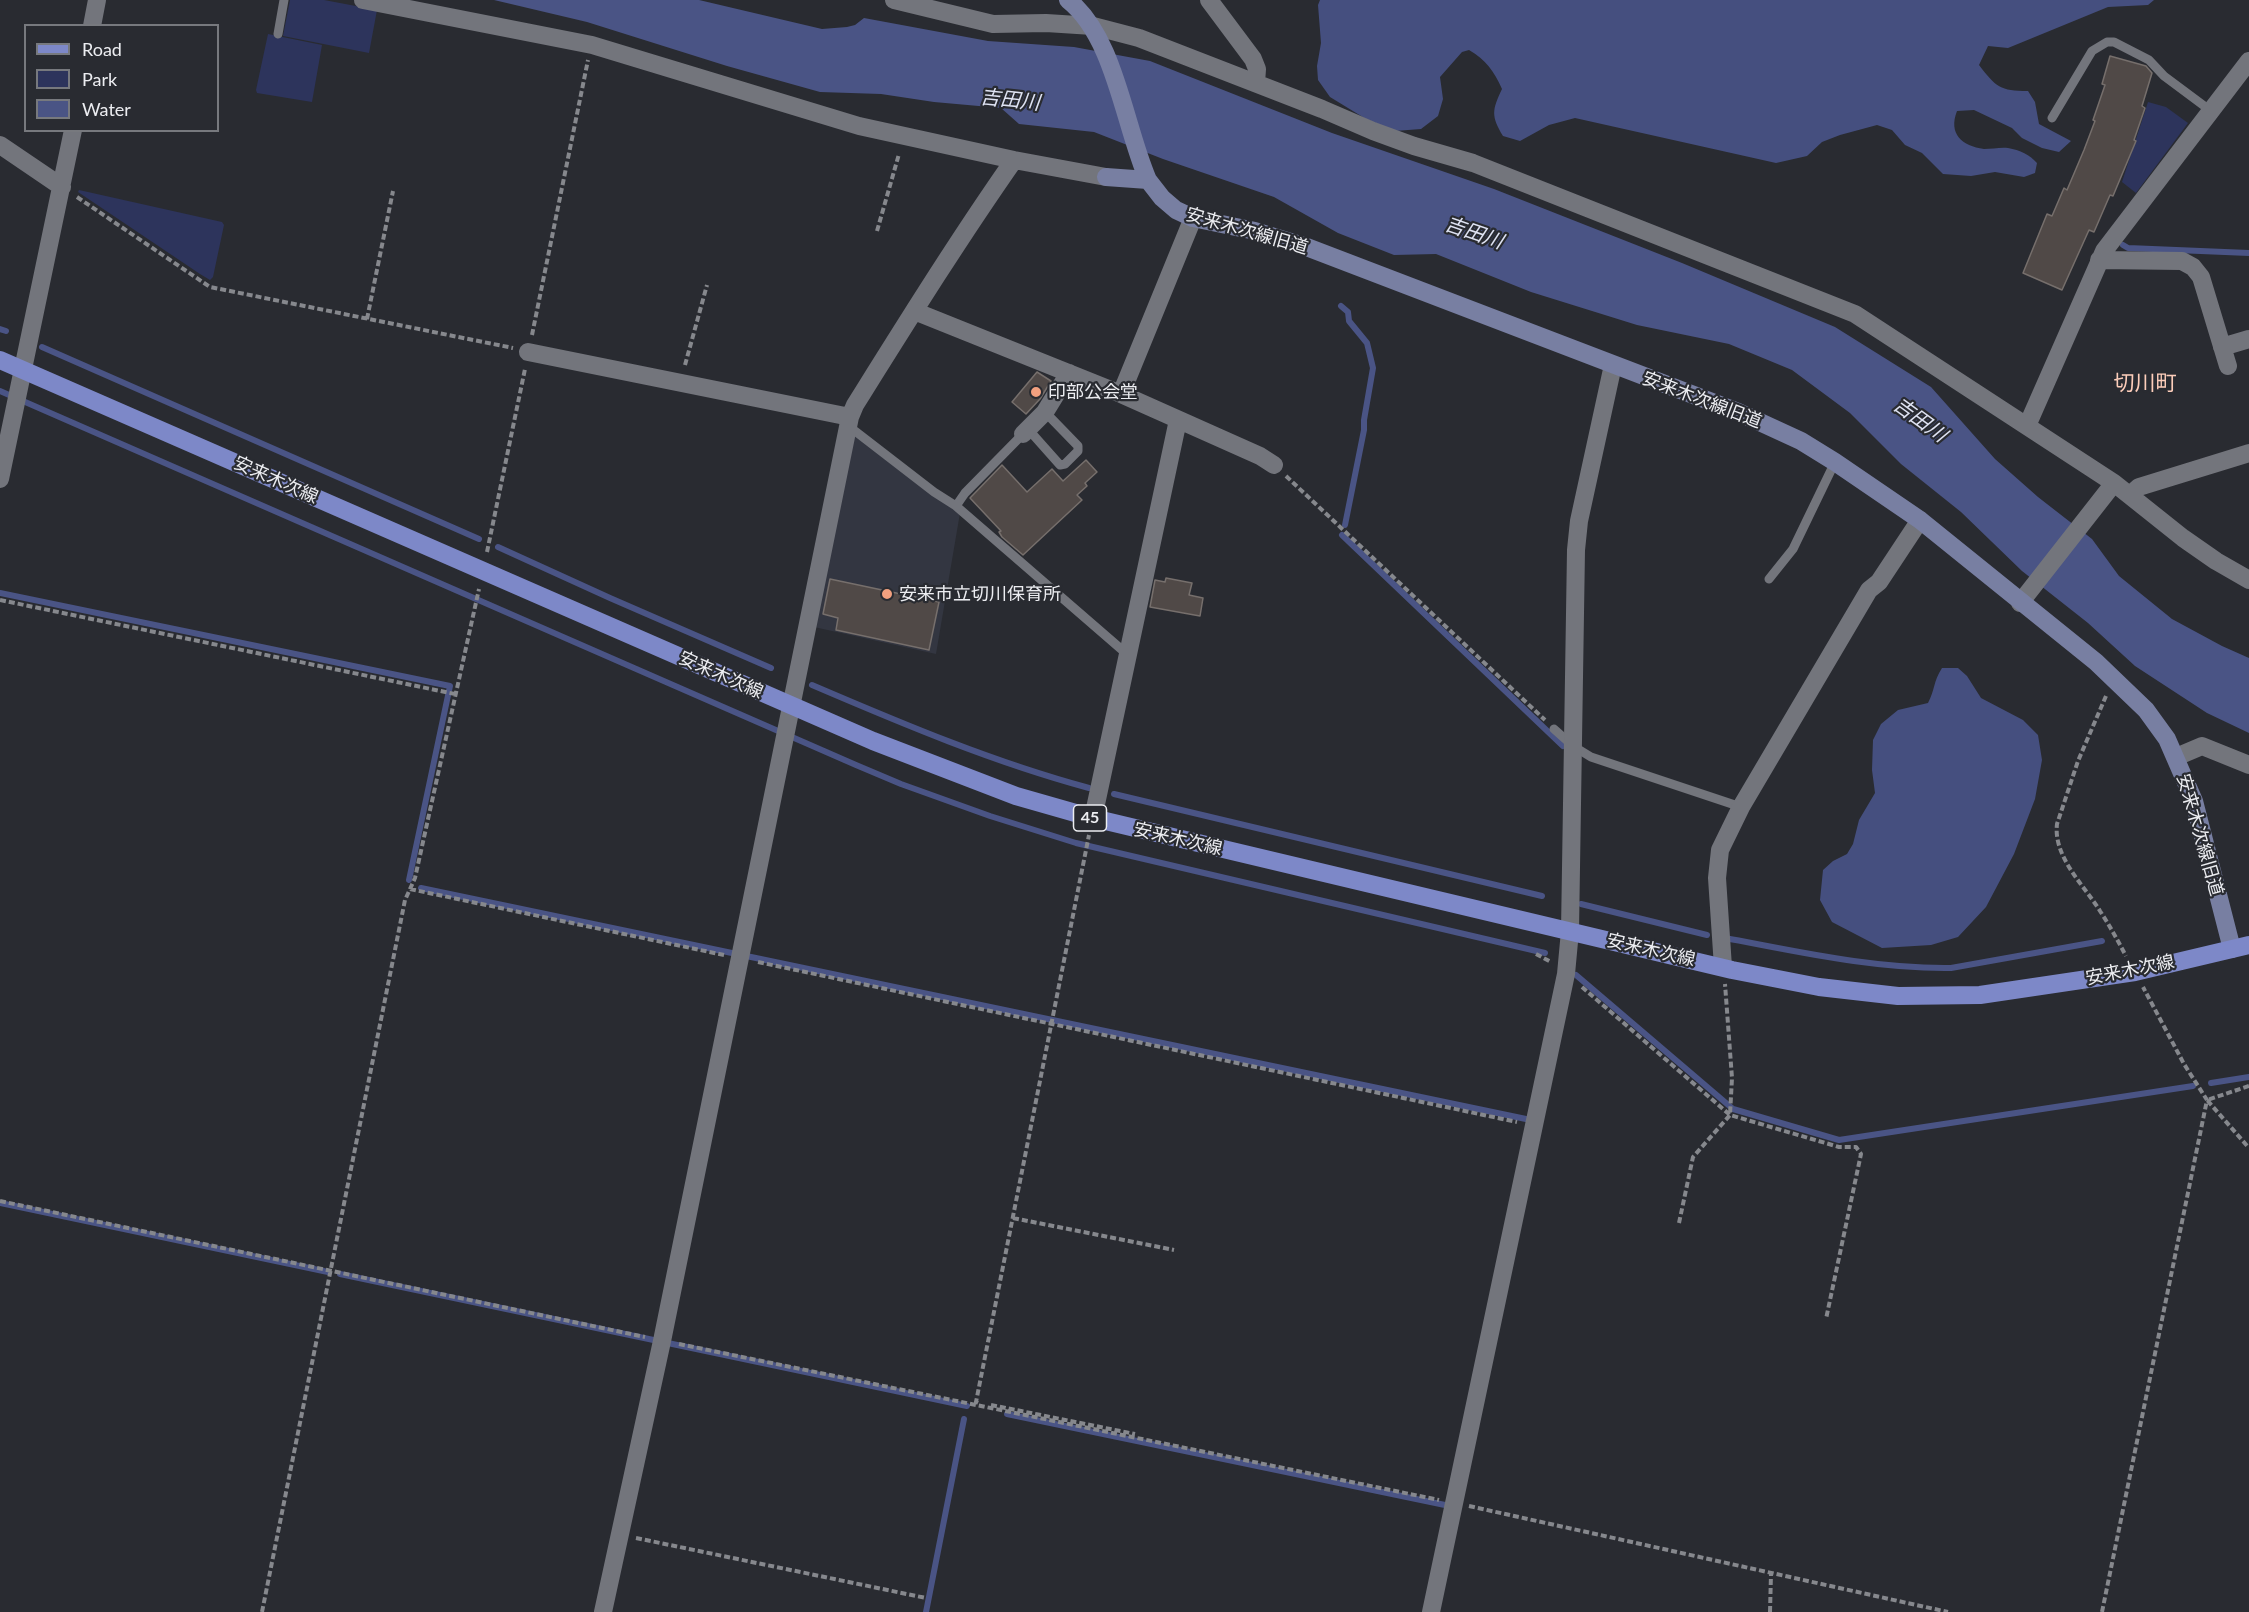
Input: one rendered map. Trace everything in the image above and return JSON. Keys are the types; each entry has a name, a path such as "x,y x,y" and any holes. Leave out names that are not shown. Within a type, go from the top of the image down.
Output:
{"main road":[{"name":"安来木次線","path":"0,360 790,705 955,774 1016,796 1093,818 1724,967 1819,987 1898,996 1980,994 2135,972 2240,947"}],"street":[{"path":"92,24 97,0"},
{"path":"363,0 592,45 859,126 903,137 1106,177 1146,176"},
{"path":"894,0 993,24 1046,23 1139,38 1404,143 1473,163 1855,314 2027,426 2111,487 2130,495 2183,538 2249,580"},
{"name":"安来木次線旧道","path":"1068,0 1084,15 1097,33 1146,176 1162,198 1176,210 1193,218 1255,231 1304,246 1738,412 1801,441 1835,462 2026,596 2113,677 2159,726 2176,757 2194,801 2240,947"},
{"path":"1209,0 1253,58 1257,69 1256,83"},
{"path":"2027,426 2104,251 2249,61"},
{"path":"0,479 73,132"},
{"path":"0,146 62,187"},
{"path":"603,1612 662,1341 849,422 855,405 914,310 1014,160"},
{"path":"1121,394 1193,218"},
{"path":"2099,260 2182,261 2193,267 2201,277 2228,366"},
{"path":"914,310 1121,394 1260,456 1274,465"},
{"path":"2222,347 2249,339"},
{"path":"528,352 681,382 849,422"},
{"path":"1431,1612 1566,974 1570,931 1576,550 1579,521 1613,365"},
{"path":"1025,432 1045,412 1069,373"},
{"path":"1093,818 1178,420"},
{"path":"2130,495 2139,487 2249,453"},
{"path":"2026,596 2111,487"},
{"path":"1724,967 1717,878 1718,859 1741,807 1869,590 1879,582 1920,520"},
{"path":"2176,757 2202,746 2249,765"}],"lane":[{"path":"278,34 284,0"},
{"path":"2052,118 2092,51 2107,42 2114,42 2149,60 2164,76 2211,111"},
{"path":"956,506 965,493 1025,432 1060,465 1065,464 1078,452 1077,446 1045,412"},
{"path":"849,422 855,431 934,492 956,506 1128,655"},
{"path":"1769,579 1797,541 1835,462"},
{"path":"1554,729 1573,746 1591,757 1741,807"}],"path":[{"path":"262,1612 405,900 415,878 450,693 483,570 592,45"},
{"path":"877,231 903,137"},
{"path":"62,187 210,287 528,352"},
{"path":"367,319 393,191"},
{"path":"681,382 707,285"},
{"path":"1274,465 1554,729"},
{"path":"0,600 450,693"},
{"path":"2113,677 2078,761 2057,824 2056,834 2064,857 2101,912 2184,1064 2207,1100 2249,1148"},
{"path":"1093,818 976,1402 1135,1434"},
{"path":"1679,1222 1693,1157 1731,1110 1724,967"},
{"path":"1580,985 1731,1110 1839,1147 1856,1147 1861,1154 1826,1319"},
{"path":"1052,1023 1534,1125"},
{"path":"2207,1100 2249,1086"},
{"path":"2102,1612 2207,1100"},
{"path":"0,1201 662,1341 1454,1503 1948,1612"},
{"path":"1012,1218 1174,1250"},
{"path":"620,1534 926,1598"},
{"path":"1770,1612 1771,1574"}],"shaded area":[{"path":"1320,0 2154,0 2148,5 2108,7 2008,48 1988,46 1979,65 1990,78 2005,89 2028,91 2035,102 2039,124 2071,141 2059,152 2042,148 2022,138 2012,128 1974,110 1957,111 1954,126 1963,142 1984,149 2012,149 2034,160 2037,163 2035,173 2024,177 1995,172 1971,176 1943,174 1922,153 1905,145 1892,130 1877,125 1822,142 1807,156 1776,163 1575,118 1549,125 1520,141 1503,136 1499,129 1494,113 1502,89 1489,66 1469,50 1462,52 1440,77 1443,99 1438,116 1421,129 1395,131 1366,119 1330,97 1318,80 1317,66 1321,43 1318,5"},
{"path":"855,434 960,513 936,654 814,627"},
{"path":"1942,668 1958,668 1967,676 1981,698 2023,720 2038,735 2042,760 2035,799 2014,854 1986,907 1958,937 1931,945 1882,948 1832,922 1820,900 1823,870 1833,861 1847,854 1853,844 1859,820 1875,793 1872,770 1873,740 1881,724 1898,710 1928,703"}],"green space":[{"path":"290,0 324,0 377,10 369,53 283,36"},
{"path":"268,34 322,45 312,102 257,93"},
{"path":"2148,102 2166,107 2188,123 2136,193 2122,182"},
{"path":"79,190 222,222 224,225 213,277 210,280 200,274 78,192"}],"water":[{"name":"吉田川","path":"494,0 699,0 822,29 855,25 864,18 988,41 1074,47 1150,61 1332,133 1494,189 1682,263 1835,327 1931,387 1995,459 2038,497 2092,539 2119,576 2172,619 2249,658 2249,733 2207,713 2135,666 2088,623 2022,571 1961,512 1901,464 1850,413 1792,370 1729,344 1637,325 1531,292 1436,254 1394,255 1338,233 1274,197 1163,159 1094,132 1019,124 1001,108 934,102 881,94 820,92 727,66 587,22"}],"building":[{"path":"2110,56 2146,66 2152,73 2142,106 2145,108 2134,140 2136,141 2113,196 2110,195 2094,232 2089,230 2062,290 2023,273 2047,214 2052,216 2064,188 2067,190 2084,150 2105,85 2102,84"},
{"name":"印部公会堂","path":"1037,372 1051,381 1040,399 1026,414 1012,402"},
{"path":"1086,460 1097,472 1085,483 1087,486 1077,495 1082,500 1023,555 1002,537 999,532 1001,531 970,498 1002,465 1027,492 1052,469 1063,481"},
{"path":"1166,578 1192,583 1189,595 1203,598 1200,616 1150,607 1155,580 1165,582"},
{"path":"830,579 939,602 929,650 836,630 838,618 823,614"}],"waterway":[{"path":"2123,245 2128,248 2249,253"},
{"path":"1341,306 1348,312 1349,321 1367,343 1373,368 1364,430 1345,525"},
{"path":"0,329 6,331"},
{"path":"42,347 479,539"},
{"path":"0,391 901,784 990,816 1076,843 1545,953"},
{"path":"1342,535 1563,746"},
{"path":"498,547 771,668"},
{"path":"0,593 450,686 409,880"},
{"path":"812,685 983,754 1089,788"},
{"path":"1114,794 1542,896"},
{"path":"421,888 1526,1119"},
{"path":"1581,904 1707,935"},
{"path":"1725,938 1865,963 1922,968 1951,968 2102,941"},
{"path":"1576,975 1733,1109 1839,1140 2193,1086"},
{"path":"2211,1083 2249,1077"},
{"path":"0,1203 328,1272"},
{"path":"340,1274 967,1406"},
{"path":"1007,1414 1445,1505"},
{"path":"926,1612 964,1419"}],"place":[{"name":"印部公会堂","path":"1036,392"},
{"name":"安来市立切川保育所","path":"887,594"}],"district":[{"name":"切川町","path":"2145,383"}]}
